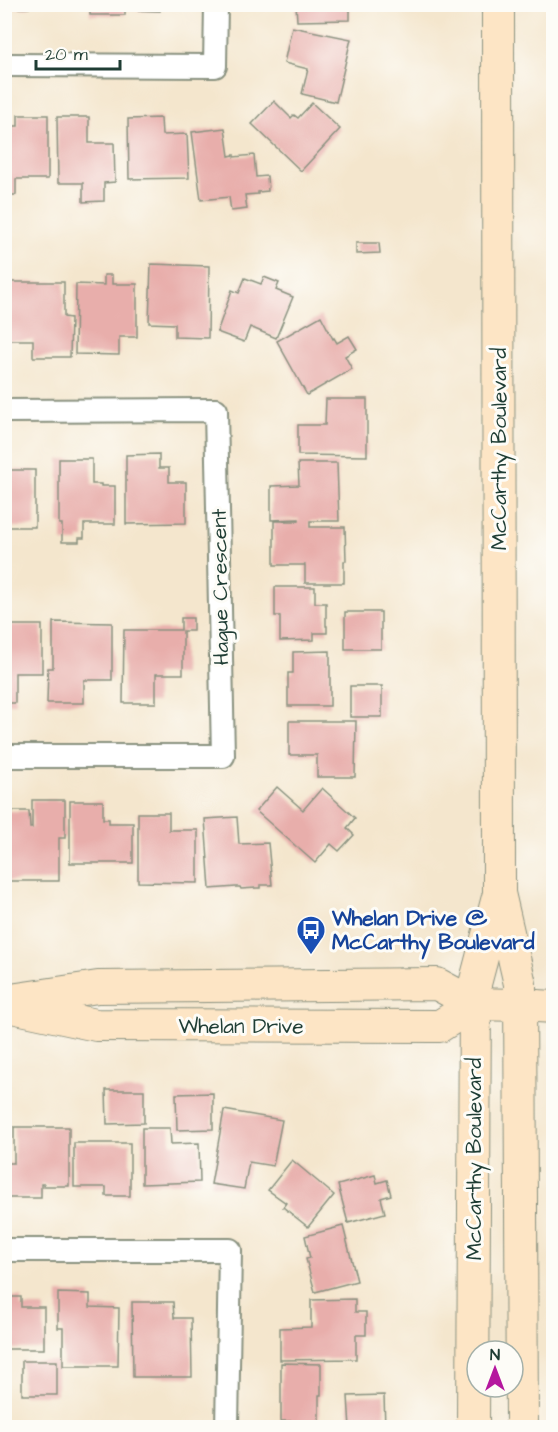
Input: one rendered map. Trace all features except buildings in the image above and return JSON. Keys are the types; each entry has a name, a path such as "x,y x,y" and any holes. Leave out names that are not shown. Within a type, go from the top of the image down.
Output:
{"main road":[{"name":"McCarthy Boulevard","path":"498,4 499,893 520,984 522,1428"},
{"name":"McCarthy Boulevard","path":"473,1428 474,1004 475,984 499,893"},
{"name":"Whelan Drive","path":"4,1001 98,987 437,984 474,1004 554,1007"},
{"name":"Whelan Drive","path":"4,1006 96,1025 440,1026 474,1004"}],"street":[{"path":"4,65 215,66 216,4"},
{"name":"Hague Crescent","path":"4,411 216,410 224,756 4,756"},
{"path":"4,1250 230,1250 226,1428"}],"place":[{"name":"Whelan Drive @ McCarthy Boulevard","path":"311,956"}]}
